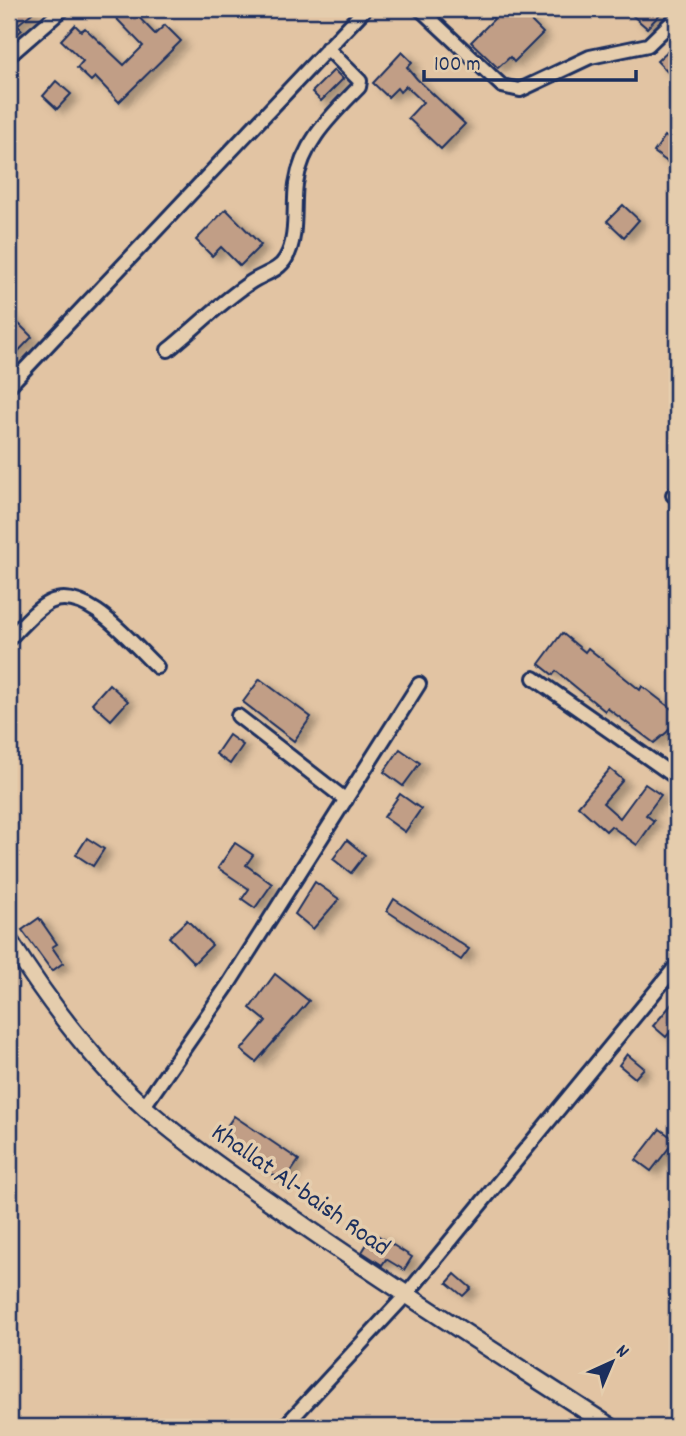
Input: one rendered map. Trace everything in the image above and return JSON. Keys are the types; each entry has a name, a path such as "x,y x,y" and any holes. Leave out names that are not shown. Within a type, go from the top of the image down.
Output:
{"street":[{"path":"9,56 63,9"},
{"path":"9,386 365,9"},
{"path":"420,9 502,86 520,90 590,57 648,45 677,17"},
{"path":"168,350 251,282 279,267 286,258 292,237 296,182 306,150 326,120 359,87 360,81 327,48"},
{"path":"9,639 48,603 72,599 88,603 157,667"},
{"path":"534,678 677,778"},
{"path":"144,1107 228,985 419,684"},
{"path":"238,716 346,800"},
{"name":"Khallat Al-baish Road","path":"9,940 38,986 85,1044 144,1107 265,1199 405,1295 611,1427"},
{"path":"284,1427 405,1295 677,965"}],"building":[{"path":"20,9 37,9 17,25 22,30 9,41 9,15"},
{"path":"123,9 131,9 155,34 165,25 181,41 119,102 95,77 91,81 77,68 83,61 61,40 75,25 81,31 85,28 124,65 143,46 115,17"},
{"path":"484,9 519,9 543,33 514,62 510,57 498,68 471,42 494,19"},
{"path":"640,9 665,9 647,28 633,16"},
{"path":"677,42 677,82 657,61"},
{"path":"402,52 412,62 407,67 417,79 465,124 441,149 408,118 423,102 406,86 400,92 397,88 388,97 373,83"},
{"path":"334,70 343,79 321,101 312,92"},
{"path":"56,81 71,94 57,109 43,96"},
{"path":"665,136 677,145 677,169 654,152"},
{"path":"623,205 639,220 624,237 607,221"},
{"path":"226,209 261,245 240,266 221,247 212,256 196,240"},
{"path":"9,314 32,337 9,361"},
{"path":"562,633 585,652 588,648 640,690 642,686 677,713 677,718 667,732 654,743 607,708 605,711 556,671 553,675 539,664"},
{"path":"260,679 311,717 294,741 243,702"},
{"path":"109,684 128,701 111,720 92,703"},
{"path":"229,735 243,745 230,764 216,754"},
{"path":"400,749 420,763 403,786 384,772"},
{"path":"610,769 623,780 603,803 620,818 645,784 661,795 646,815 654,821 637,845 611,826 606,831 578,806"},
{"path":"400,794 421,809 405,832 384,817"},
{"path":"87,838 104,849 93,866 76,855"},
{"path":"347,840 365,855 351,873 333,859"},
{"path":"235,843 253,855 246,865 272,884 255,908 242,899 249,889 218,868"},
{"path":"315,882 339,899 313,929 295,914"},
{"path":"394,899 469,949 461,960 387,911"},
{"path":"39,918 57,944 52,947 63,963 52,971 22,930"},
{"path":"187,920 212,945 194,963 169,937"},
{"path":"275,974 309,1001 256,1062 241,1050 266,1021 250,1008"},
{"path":"677,998 677,1024 666,1037 653,1026"},
{"path":"627,1054 644,1068 635,1078 619,1065"},
{"path":"234,1116 299,1160 284,1182 219,1138"},
{"path":"660,1129 675,1140 651,1171 636,1160"},
{"path":"374,1233 412,1257 404,1270 386,1259 382,1265 362,1252"},
{"path":"455,1274 471,1288 463,1296 447,1283"}]}
